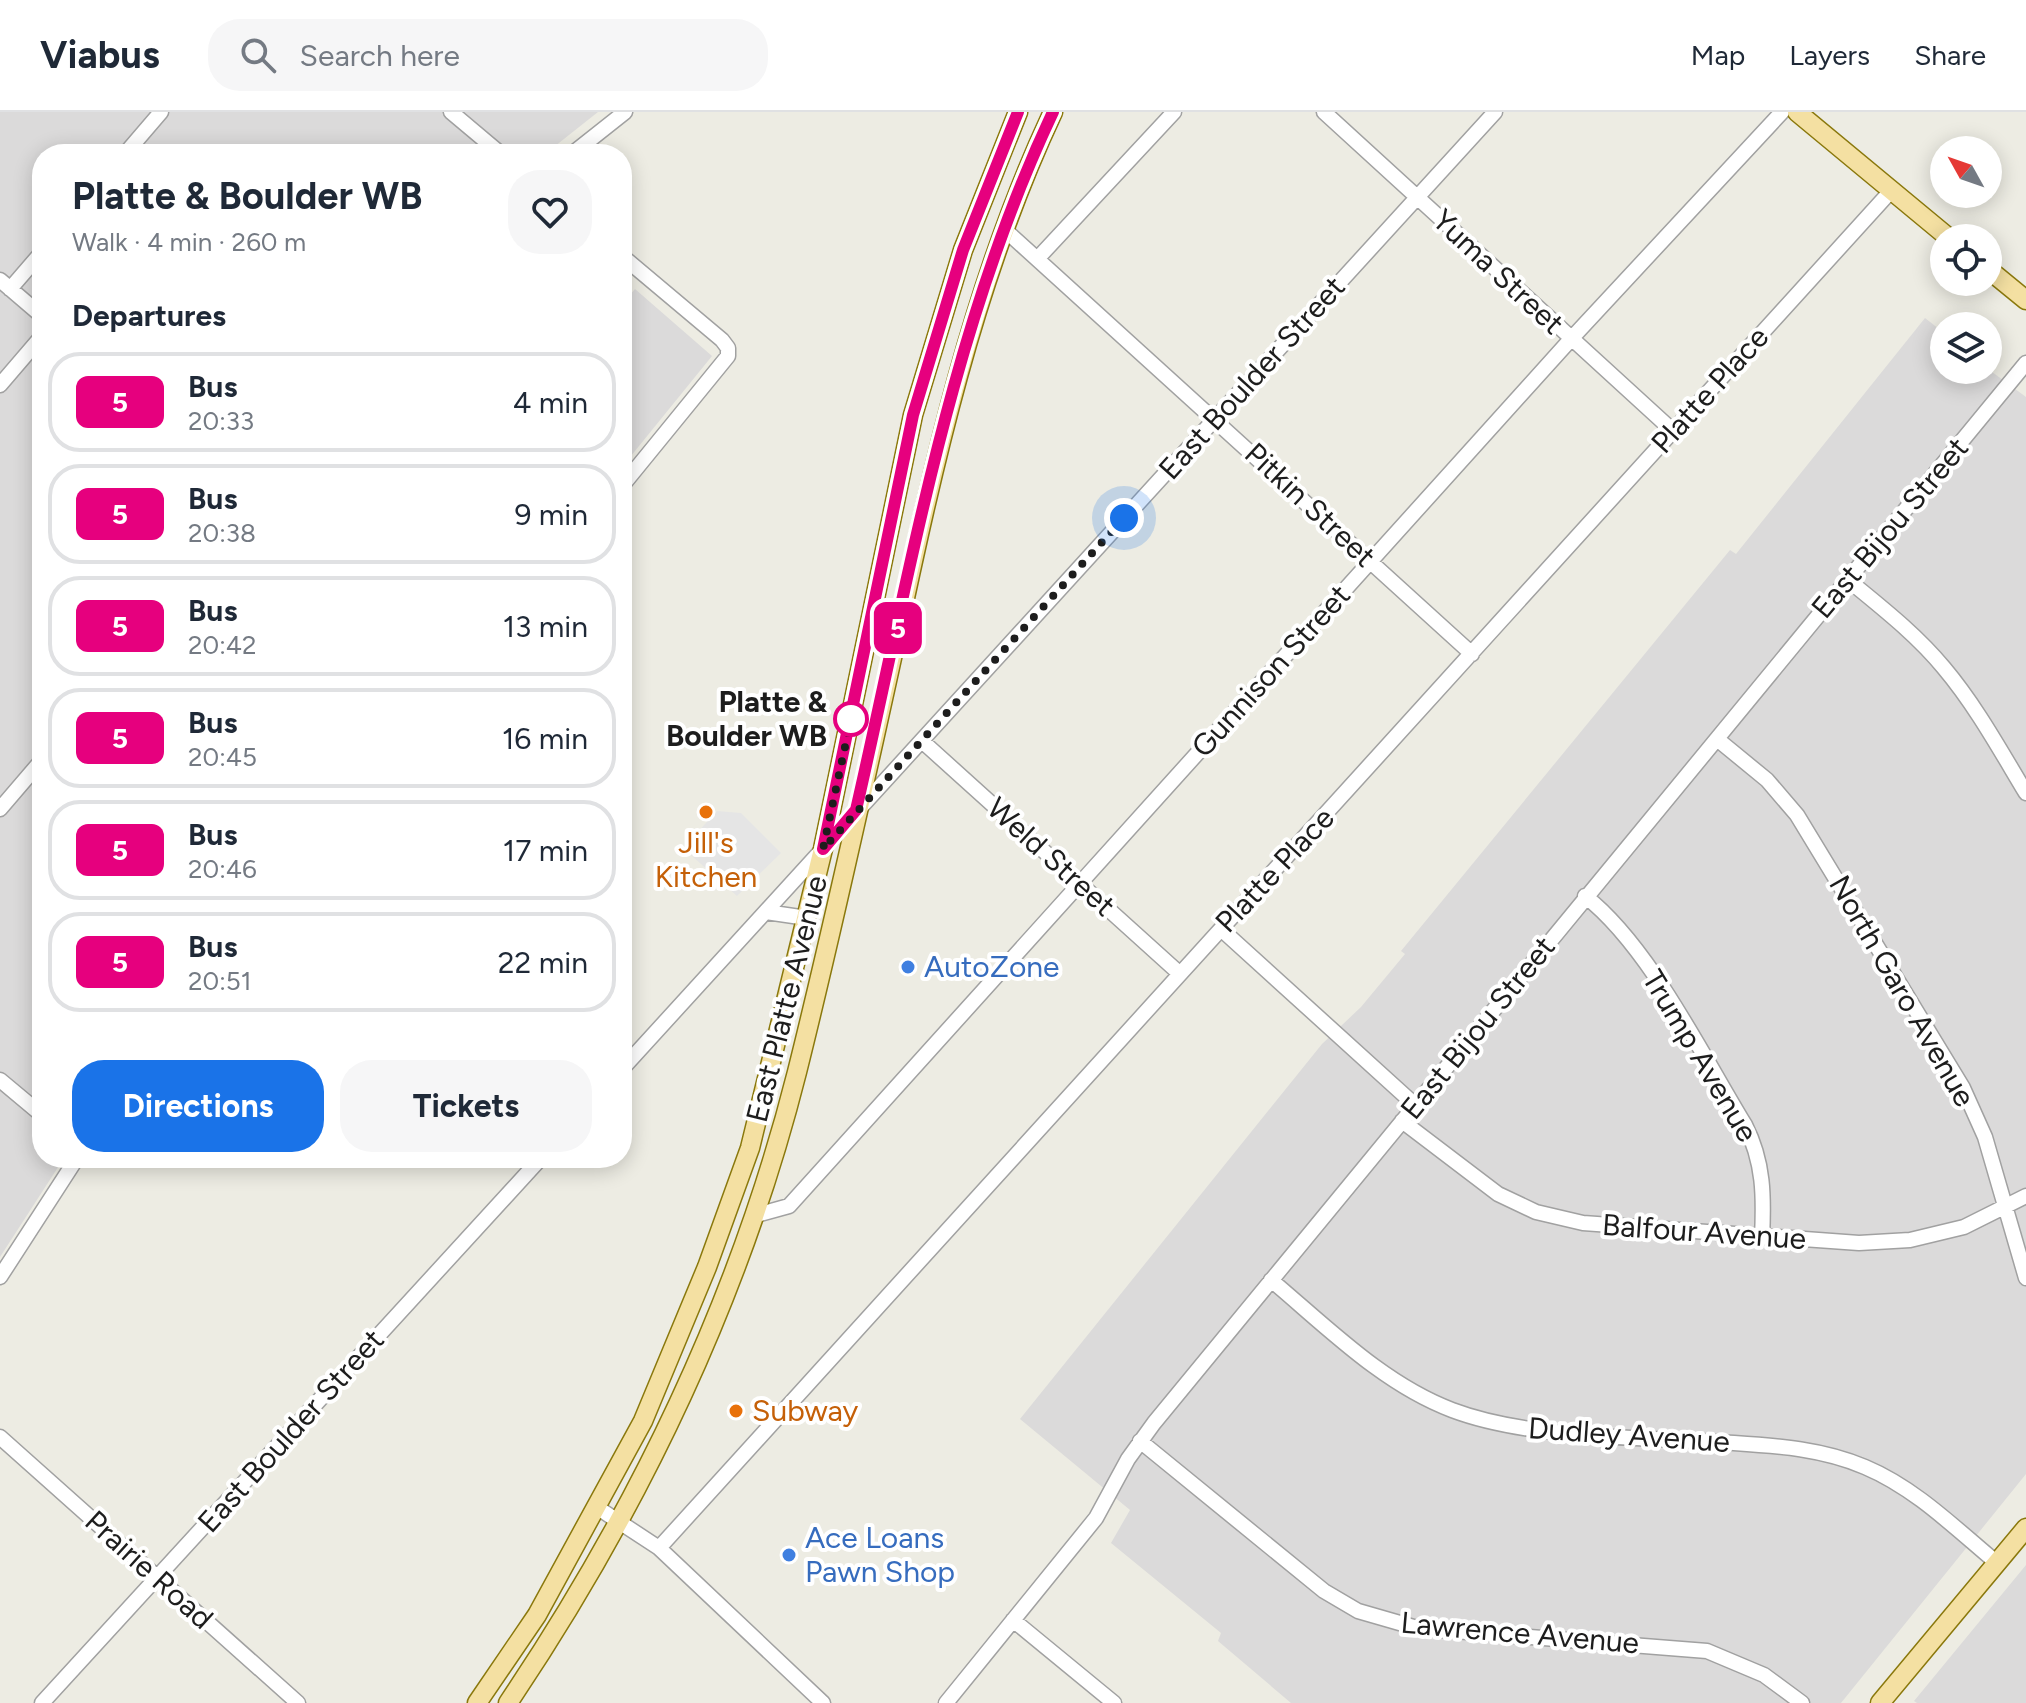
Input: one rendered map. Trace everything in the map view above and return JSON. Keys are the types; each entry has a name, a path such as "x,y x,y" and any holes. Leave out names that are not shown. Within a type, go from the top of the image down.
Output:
{"main road":[{"name":"East Platte Avenue","path":"477,1703 537,1615 643,1421 711,1256 750,1148 823,849 913,415 963,250 1018,112"},
{"name":"East Platte Avenue","path":"508,1703 619,1522 707,1339 753,1216 797,1071 945,419 1004,229 1053,112"},
{"path":"1797,112 1931,224"},
{"path":"2002,280 2026,300"},
{"path":"750,1148 756,1165 748,1190 753,1216"},
{"path":"707,1339 709,1305 722,1271 711,1256"},
{"path":"1880,1703 2026,1528"}],"street":[{"path":"134,144 161,112"},
{"path":"451,112 489,144"},
{"path":"585,144 625,112"},
{"path":"1038,258 1174,112"},
{"name":"Yuma Street","path":"1324,112 1673,431"},
{"name":"East Boulder Street","path":"632,1058 1495,112"},
{"name":"Gunnison Street","path":"753,1216 789,1206 1078,882 1571,339 1782,112"},
{"name":"Platte Place","path":"659,1548 1890,192"},
{"name":"Pitkin Street","path":"1004,229 1472,654"},
{"path":"32,261 5,285 32,308"},
{"path":"632,264 728,348 728,356 632,474"},
{"path":"0,385 32,348"},
{"name":"East Bijou Street","path":"946,1703 1100,1512 1140,1441 2026,363"},
{"path":"1847,579 1906,629 1943,666 1972,704 2026,793"},
{"name":"North Garo Avenue","path":"1717,739 1767,780 1811,836 1963,1088 1985,1137 2026,1278"},
{"name":"Weld Street","path":"922,741 1179,973"},
{"path":"0,809 32,772"},
{"name":"Trump Avenue","path":"1585,896 1607,913 1633,944 1745,1125 1755,1146 1763,1184 1762,1238"},
{"path":"766,912 807,918"},
{"path":"1221,929 1415,1105"},
{"path":"0,1080 32,1107"},
{"name":"Balfour Avenue","path":"1402,1121 1480,1182 1536,1212 1583,1223 1762,1238 1859,1243 1910,1240 1964,1227 2026,1196"},
{"path":"0,1277 71,1168"},
{"name":"East Boulder Street","path":"42,1703 532,1168"},
{"name":"Dudley Avenue","path":"1271,1280 1386,1375 1444,1407 1479,1420 1527,1428 1814,1451 1863,1466 1902,1487 1997,1563"},
{"name":"Prairie Road","path":"0,1437 298,1703"},
{"name":"Lawrence Avenue","path":"1140,1441 1324,1591 1358,1611 1417,1628 1707,1651 1764,1675 1802,1703"},
{"path":"598,1508 659,1548 823,1703"},
{"path":"1013,1620 1114,1703"}],"shaded area":[{"path":"0,112 598,112 558,144 32,144 32,1168 58,1168 0,1257"},
{"path":"635,289 712,356 632,455 632,292"},
{"path":"1925,318 1930,322 1930,384 2002,384 2002,379 2026,397 2026,1474 1841,1703 1291,1703 1218,1641 1221,1633 1111,1543 1130,1510 1020,1419 1322,1044 1361,1007 1405,954 1401,951 1730,550 1736,554"},
{"path":"717,811 741,813 781,853 737,896 683,848"},
{"path":"2026,1565 2026,1703 1914,1701"}],"bus line":[{"name":"5","path":"1018,112 963,250 913,415 823,849 856,810 945,419 1004,229 1053,112"}],"place":[{"name":"Platte & Boulder WB","path":"851,719"},
{"name":"Jill's Kitchen","path":"706,812"},
{"name":"AutoZone","path":"908,967"},
{"name":"Subway","path":"736,1411"},
{"name":"Ace Loans Pawn Shop","path":"789,1555"}],"route":[{"path":"851,719 823,849 1124,518"}]}
